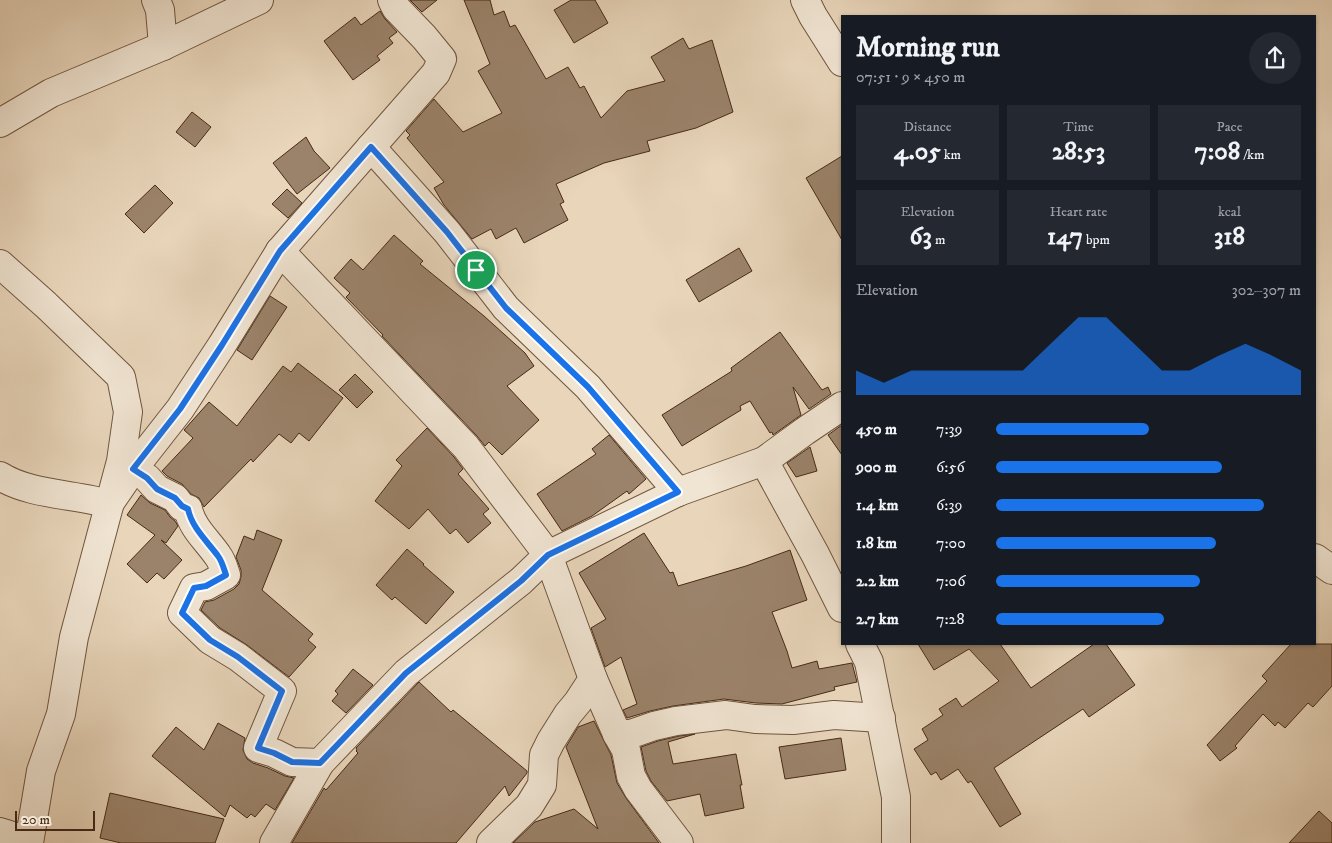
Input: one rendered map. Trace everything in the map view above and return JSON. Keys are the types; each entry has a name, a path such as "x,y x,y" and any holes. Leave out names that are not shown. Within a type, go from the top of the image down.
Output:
{"street":[{"path":"156,0 160,10 163,46"},
{"path":"0,123 51,93 163,46 259,0"},
{"path":"109,504 133,469 180,409 280,251 436,73 442,59 396,8 392,0"},
{"path":"805,0 841,60"},
{"path":"371,147 447,232 506,308 588,387 678,492"},
{"path":"280,251 466,447 548,555 593,679 626,750 631,776 638,789 679,843"},
{"path":"0,264 121,377 128,412 121,461 74,637 61,714 41,771 29,842 0,832"},
{"path":"274,843 320,763 406,673 521,581 548,555 678,492 764,460 841,407"},
{"path":"764,460 841,606"},
{"path":"133,469 147,478 157,489 175,498 182,506 188,509 190,516 204,539 220,558 223,566 226,575 206,586 194,588 182,613 210,640 238,657 282,691 258,748 292,762 320,763"},
{"path":"0,476 18,485 109,504"},
{"path":"1316,559 1332,570"},
{"path":"860,645 869,662 896,797 896,843"},
{"path":"491,843 529,806 542,785 544,756 550,741 593,679"},
{"path":"617,734 631,734 676,721 726,715 755,719 793,720 834,716 881,718"}],"building":[{"path":"410,0 437,0 422,12"},
{"path":"464,0 490,0 494,15 504,11 510,27 515,25 546,79 568,67 580,88 584,86 601,118 627,91 665,81 651,57 683,38 689,49 712,40 733,112 696,128 647,141 650,151 604,163 556,184 564,202 560,204 568,220 524,243 516,228 496,239 491,229 472,239 444,205 434,188 444,182 407,138 410,135 406,131 434,99 463,132 502,113 478,71 490,64"},
{"path":"571,0 595,0 608,23 574,43 554,10"},
{"path":"380,11 397,32 389,38 393,43 377,56 380,60 353,80 324,41 355,17 361,25"},
{"path":"192,112 211,127 195,147 176,132"},
{"path":"306,137 314,151 330,168 297,194 273,163"},
{"path":"841,157 841,238 806,178"},
{"path":"155,185 173,203 144,233 125,214"},
{"path":"287,189 302,203 288,218 272,204"},
{"path":"394,235 423,261 420,264 484,316 525,353 534,366 507,386 539,420 502,455 489,442 485,446 346,297 350,293 334,278 351,259 363,270"},
{"path":"739,248 752,271 699,302 686,280"},
{"path":"270,296 287,307 252,360 237,350"},
{"path":"780,332 822,390 828,387 831,394 809,409 793,387 801,415 773,435 750,401 740,406 741,410 682,446 662,415 732,371 731,368"},
{"path":"298,363 343,398 309,441 299,433 291,443 279,434 253,462 251,459 204,507 199,498 162,471 193,438 184,430 209,402 237,426 283,366 291,372"},
{"path":"355,374 373,392 357,408 339,390"},
{"path":"841,426 841,454 828,435"},
{"path":"427,428 454,457 463,469 458,474 489,509 483,514 491,523 468,543 456,529 450,534 428,509 409,529 375,501 402,466 396,460"},
{"path":"609,435 646,479 629,494 627,491 592,516 562,531 537,494 596,454 592,449"},
{"path":"810,447 817,471 796,477 787,463"},
{"path":"141,495 150,503 165,510 175,521 178,526 166,543 161,540 182,560 164,579 157,573 147,583 127,564 155,535 127,515"},
{"path":"257,530 282,540 262,590 313,634 308,640 316,647 289,677 247,645 220,628 201,610 205,602 214,600 234,589 239,584 241,570 236,557 244,536 254,540"},
{"path":"644,533 670,573 673,572 678,586 746,566 790,550 807,600 772,612 792,668 817,661 819,669 852,663 857,682 834,687 835,690 782,704 724,699 673,706 627,718 623,710 637,704 621,657 605,667 591,628 606,619 579,573"},
{"path":"407,549 454,592 426,624 395,597 392,600 376,585"},
{"path":"1332,644 1332,686 1313,707 1308,703 1285,728 1278,722 1275,726 1263,714 1235,746 1237,748 1220,761 1207,745 1267,681 1262,676 1290,645"},
{"path":"919,645 1001,645 1031,688 1093,645 1107,645 1135,685 1089,717 1083,709 994,768 1021,814 1000,827 971,781 968,783 958,769 941,780 936,772 931,775 914,749 928,740 922,729 943,715 939,709 956,698 962,707 999,681 969,649 934,670"},
{"path":"353,669 373,685 346,713 332,701 338,694 335,691"},
{"path":"419,682 451,712 453,710 527,771 509,796 505,786 456,843 292,843 324,788 326,790 358,753 356,748"},
{"path":"594,721 611,755 617,783 659,843 513,843 535,822 574,809 598,829 566,747 578,727"},
{"path":"218,723 245,738 243,750 247,759 285,776 294,778 275,810 266,804 255,817 251,814 247,818 230,805 225,817 152,756 176,727 204,750"},
{"path":"695,734 668,742 673,764 736,754 744,808 705,816 700,794 667,801 651,781 646,771 641,747 658,741"},
{"path":"841,738 846,770 785,779 779,747"},
{"path":"110,793 224,819 215,843 121,843 100,838"},
{"path":"1319,811 1332,823 1332,843 1289,843"}],"route":[{"path":"371,147 447,232 476,270 506,308 588,387 678,492 548,555 521,581 406,673 320,763 292,762 258,748 282,691 238,657 210,640 182,613 194,588 206,586 226,575 220,558 204,539 190,516 188,509 182,506 175,498 157,489 147,478 133,469 180,409 280,251 371,147"}]}
